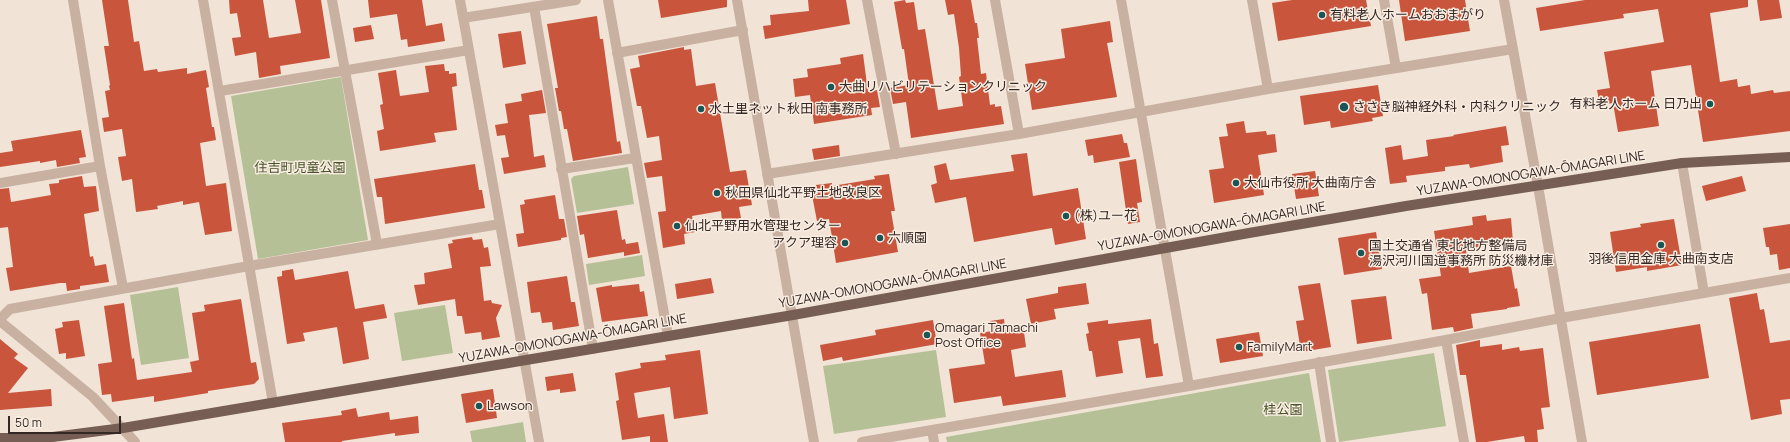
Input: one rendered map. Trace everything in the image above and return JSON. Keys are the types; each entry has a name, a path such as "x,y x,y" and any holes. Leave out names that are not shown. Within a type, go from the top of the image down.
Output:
{"main road":[{"name":"YUZAWA-OMONOGAWA-ŌMAGARI LINE","path":"0,438 45,438 123,428 793,315 1164,248 1398,208 1682,163 1790,157"}],"street":[{"path":"73,0 100,166 123,288"},
{"path":"203,0 273,403"},
{"path":"332,0 376,244"},
{"path":"460,0 539,442"},
{"path":"463,18 576,0"},
{"path":"608,0 668,336"},
{"path":"737,0 814,442"},
{"path":"868,0 896,154"},
{"path":"995,0 1019,134"},
{"path":"1121,0 1189,386"},
{"path":"1252,0 1268,89"},
{"path":"1384,0 1396,68"},
{"path":"1504,0 1582,442"},
{"path":"534,7 593,349"},
{"path":"617,53 743,30"},
{"path":"767,174 1019,134 1140,111 1513,49"},
{"path":"220,91 344,72 469,50"},
{"path":"561,170 635,158"},
{"path":"1682,163 1704,293"},
{"path":"0,183 100,166"},
{"path":"135,442 93,396 0,320 10,309 249,266 500,224"},
{"path":"862,442 1189,386 1790,278"},
{"path":"1446,340 1464,442"},
{"path":"1319,362 1331,442"},
{"path":"932,430 934,442"}],"green space":[{"name":"住吉町児童公園","path":"341,77 368,240 258,259 231,96"},
{"path":"628,167 634,204 577,213 571,179 574,176"},
{"path":"642,255 645,276 589,285 586,264"},
{"path":"178,287 189,358 141,365 130,295"},
{"path":"445,305 453,353 402,361 394,313"},
{"path":"936,350 946,417 834,434 823,366"},
{"path":"1434,353 1446,426 1339,442 1328,370"},
{"name":"桂公園","path":"1309,373 1321,442 947,442 946,437"},
{"path":"523,422 526,442 472,442 470,431"}],"building":[{"path":"102,0 128,0 134,42 139,41 144,71 157,69 158,72 187,68 187,74 206,70 209,87 206,88 212,127 214,127 216,140 200,143 206,186 226,183 232,231 205,235 199,202 183,205 183,201 157,206 158,209 136,212 132,179 122,181 118,157 126,156 122,129 104,132 102,118 109,117 105,91 110,90 110,85 104,46 109,46"},
{"path":"229,0 263,0 269,38 301,33 295,0 321,0 330,58 280,66 281,74 259,78 256,52 235,56 232,38 241,37 237,13 230,14"},
{"path":"368,0 422,0 426,26 442,23 445,41 408,47 407,39 401,40 397,14 370,18"},
{"path":"658,0 727,0 727,7 661,18"},
{"path":"808,0 846,0 850,24 765,39 763,26 771,25 770,15 809,11"},
{"path":"905,0 906,3 914,2 918,30 925,29 938,110 963,106 959,77 961,76 959,48 954,14 948,15 945,0 971,0 975,23 977,23 981,74 986,73 990,105 995,104 995,107 1001,106 1004,124 911,138 906,102 893,104 890,88 909,85 904,49 902,49 894,2"},
{"name":"有料老人ホームおおまがり","path":"1292,0 1366,0 1371,26 1278,41 1272,3"},
{"path":"1399,0 1465,0 1470,31 1405,41"},
{"path":"1585,0 1748,0 1748,7 1710,13 1720,82 1737,79 1738,87 1750,85 1751,94 1773,90 1774,93 1790,91 1790,131 1703,142 1691,65 1651,71 1659,126 1618,132 1613,103 1600,105 1597,90 1610,88 1604,52 1664,42 1658,9 1623,14 1624,18 1540,31 1536,8"},
{"path":"1757,0 1779,0 1782,18 1760,21"},
{"path":"597,16 600,39 603,39 617,142 620,141 622,153 573,161 567,129 564,129 561,111 559,111 555,88 558,88 547,24"},
{"path":"1110,21 1113,42 1107,43 1117,97 1032,110 1025,64 1065,58 1061,29"},
{"path":"371,25 374,39 355,42 353,28"},
{"path":"521,31 526,64 503,68 498,34"},
{"path":"684,47 684,50 691,49 696,86 715,83 730,172 746,170 752,205 739,207 741,218 722,221 721,211 692,216 695,232 684,234 685,244 663,248 658,212 666,211 662,176 647,178 644,163 662,160 659,136 647,138 641,106 637,106 630,69 640,67 638,56"},
{"name":"大曲リハビリテーションクリニック","path":"863,54 868,92 877,90 880,107 871,108 872,115 814,124 810,95 795,97 793,79 808,77 807,69 841,64 840,58"},
{"path":"444,64 445,71 449,71 449,74 456,73 457,86 452,87 457,130 434,133 436,142 380,151 377,131 384,129 380,105 383,104 378,73 396,70 400,96 429,92 425,66"},
{"path":"1378,85 1383,116 1372,118 1373,121 1331,128 1330,121 1304,125 1300,96"},
{"path":"542,90 546,113 529,115 534,157 544,155 546,167 504,174 501,158 509,157 505,135 497,136 495,125 508,123 505,104 522,101 521,94"},
{"path":"1244,121 1246,133 1266,131 1267,135 1275,134 1277,152 1258,155 1264,195 1214,203 1209,170 1224,168 1219,137 1228,136 1226,124"},
{"path":"1506,126 1509,145 1501,146 1503,162 1470,168 1469,164 1445,167 1445,171 1406,176 1407,182 1390,184 1385,148 1401,145 1403,160 1428,156 1426,140"},
{"path":"81,130 86,157 79,158 80,163 57,167 56,160 0,167 0,153 13,151 11,141"},
{"path":"1122,134 1124,143 1127,143 1130,157 1094,163 1093,155 1088,156 1085,140"},
{"path":"839,145 840,156 814,160 812,149"},
{"path":"1027,153 1033,196 1078,188 1086,239 1055,245 1052,228 974,242 966,197 935,203 931,185 937,183 934,166 946,163 950,180 1014,171 1011,155"},
{"path":"1136,159 1142,202 1137,203 1140,222 1128,224 1119,162"},
{"path":"475,164 479,190 482,190 485,208 385,224 382,197 377,197 374,179"},
{"path":"1315,171 1319,196 1296,199 1292,174"},
{"path":"889,174 895,211 891,211 898,252 836,263 829,219 817,221 812,195 818,194 816,185 832,183 832,186 875,179 874,176"},
{"path":"82,176 84,187 96,186 99,211 84,214 90,257 93,256 95,266 106,264 109,282 80,286 80,289 67,291 66,283 60,283 10,291 6,268 13,267 8,227 0,228 0,189 9,188 11,202 51,195 49,184 59,183 59,180"},
{"path":"1742,176 1746,191 1706,201 1702,186"},
{"path":"555,195 559,219 564,219 567,237 561,238 561,240 518,247 516,234 524,233 520,205 525,204 524,200"},
{"path":"617,210 622,240 625,239 626,244 638,242 640,253 624,256 624,252 588,258 584,234 580,235 577,216"},
{"path":"1486,215 1487,221 1511,218 1513,242 1490,244 1466,250 1469,273 1511,266 1520,306 1471,314 1473,328 1454,332 1453,327 1432,330 1427,293 1422,294 1419,279 1441,276 1434,231 1473,225 1472,217"},
{"path":"1674,219 1682,265 1647,271 1647,267 1616,272 1610,232 1641,227 1640,224"},
{"path":"1790,224 1790,268 1779,270 1777,254 1770,255 1769,247 1766,247 1763,228"},
{"path":"1376,232 1382,269 1344,275 1338,238"},
{"path":"472,237 473,240 482,239 484,248 488,247 491,266 480,267 484,301 491,300 492,303 502,305 496,318 500,337 482,340 481,332 465,334 462,316 457,316 455,299 418,305 414,285 425,284 424,273 452,268 448,244 453,243 452,240"},
{"path":"293,269 295,280 348,271 355,309 384,304 387,318 363,322 369,359 343,364 337,327 303,333 305,341 287,344 277,277 282,276 282,271"},
{"path":"567,276 571,302 575,302 579,326 553,330 552,322 542,323 540,312 531,313 527,282"},
{"path":"711,278 714,293 677,299 675,284"},
{"path":"1086,283 1089,304 1054,309 1056,319 1031,324 1026,299 1058,293 1058,287"},
{"path":"1320,283 1331,347 1301,352 1296,321 1304,320 1298,286"},
{"path":"639,284 640,292 644,291 648,316 602,322 596,288 612,285 612,287"},
{"path":"1757,293 1760,310 1764,309 1770,343 1790,340 1790,399 1780,400 1782,414 1751,420 1729,298"},
{"path":"1386,296 1392,339 1357,344 1351,300"},
{"path":"241,299 251,363 256,362 259,379 254,384 208,391 208,393 154,402 154,396 112,402 111,394 102,395 98,364 112,362 104,306 124,303 132,359 134,358 137,380 192,372 190,362 199,360 192,313 205,311 204,305"},
{"path":"1004,319 1005,328 1023,325 1026,347 1011,350 1015,377 1062,370 1066,397 1003,406 1001,396 954,403 949,369 985,364 980,333 992,331 990,321"},
{"path":"1151,319 1154,344 1158,343 1163,376 1146,378 1140,338 1118,341 1123,373 1096,377 1092,351 1089,351 1086,334 1089,333 1087,323 1108,320 1108,324"},
{"path":"79,320 85,356 66,359 66,353 59,354 55,329 63,327 62,322"},
{"path":"933,320 937,344 843,361 842,357 823,361 820,345 876,335 875,330"},
{"path":"1700,324 1709,378 1597,395 1589,342"},
{"name":"FamilyMart","path":"1259,332 1263,356 1220,363 1216,339"},
{"path":"0,339 18,354 14,358 28,368 8,393 51,389 52,406 0,410"},
{"path":"1480,340 1480,347 1502,344 1502,350 1519,347 1520,351 1543,348 1550,407 1541,408 1544,429 1537,430 1538,442 1525,442 1524,436 1487,442 1476,442 1466,375 1460,375 1456,345"},
{"path":"700,350 708,414 674,419 670,387 634,393 638,418 664,414 668,442 650,442 650,436 622,440 616,401 619,400 615,373 641,368 640,363 666,360 665,355"},
{"path":"573,373 576,391 560,393 560,389 547,391 545,377"},
{"name":"Lawson","path":"493,389 497,418 466,423 461,394"},
{"path":"356,408 358,417 389,412 390,420 418,416 419,433 395,436 395,433 342,442 285,442 282,423 342,415 341,411"}],"place":[{"name":"有料老人ホームおおまがり","path":"1322,15"},
{"name":"大曲リハビリテーションクリニック","path":"831,87"},
{"name":"有料老人ホーム 日乃出","path":"1710,104"},
{"name":"ささき脳神経外科・内科クリニック","path":"1344,107"},
{"name":"水土里ネット秋田 南事務所","path":"701,109"},
{"name":"大仙市役所 大曲南庁舎","path":"1236,183"},
{"name":"秋田県仙北平野土地改良区","path":"717,193"},
{"name":"(株)ユー花","path":"1066,216"},
{"name":"仙北平野用水管理センター","path":"677,226"},
{"name":"六順園","path":"880,238"},
{"name":"アクア理容","path":"845,243"},
{"name":"羽後信用金庫 大曲南支店","path":"1661,245"},
{"name":"国土交通省 東北地方整備局 湯沢河川国道事務所 防災機材庫","path":"1361,253"},
{"name":"Omagari Tamachi Post Office","path":"927,335"},
{"name":"FamilyMart","path":"1239,347"},
{"name":"Lawson","path":"479,406"}]}
